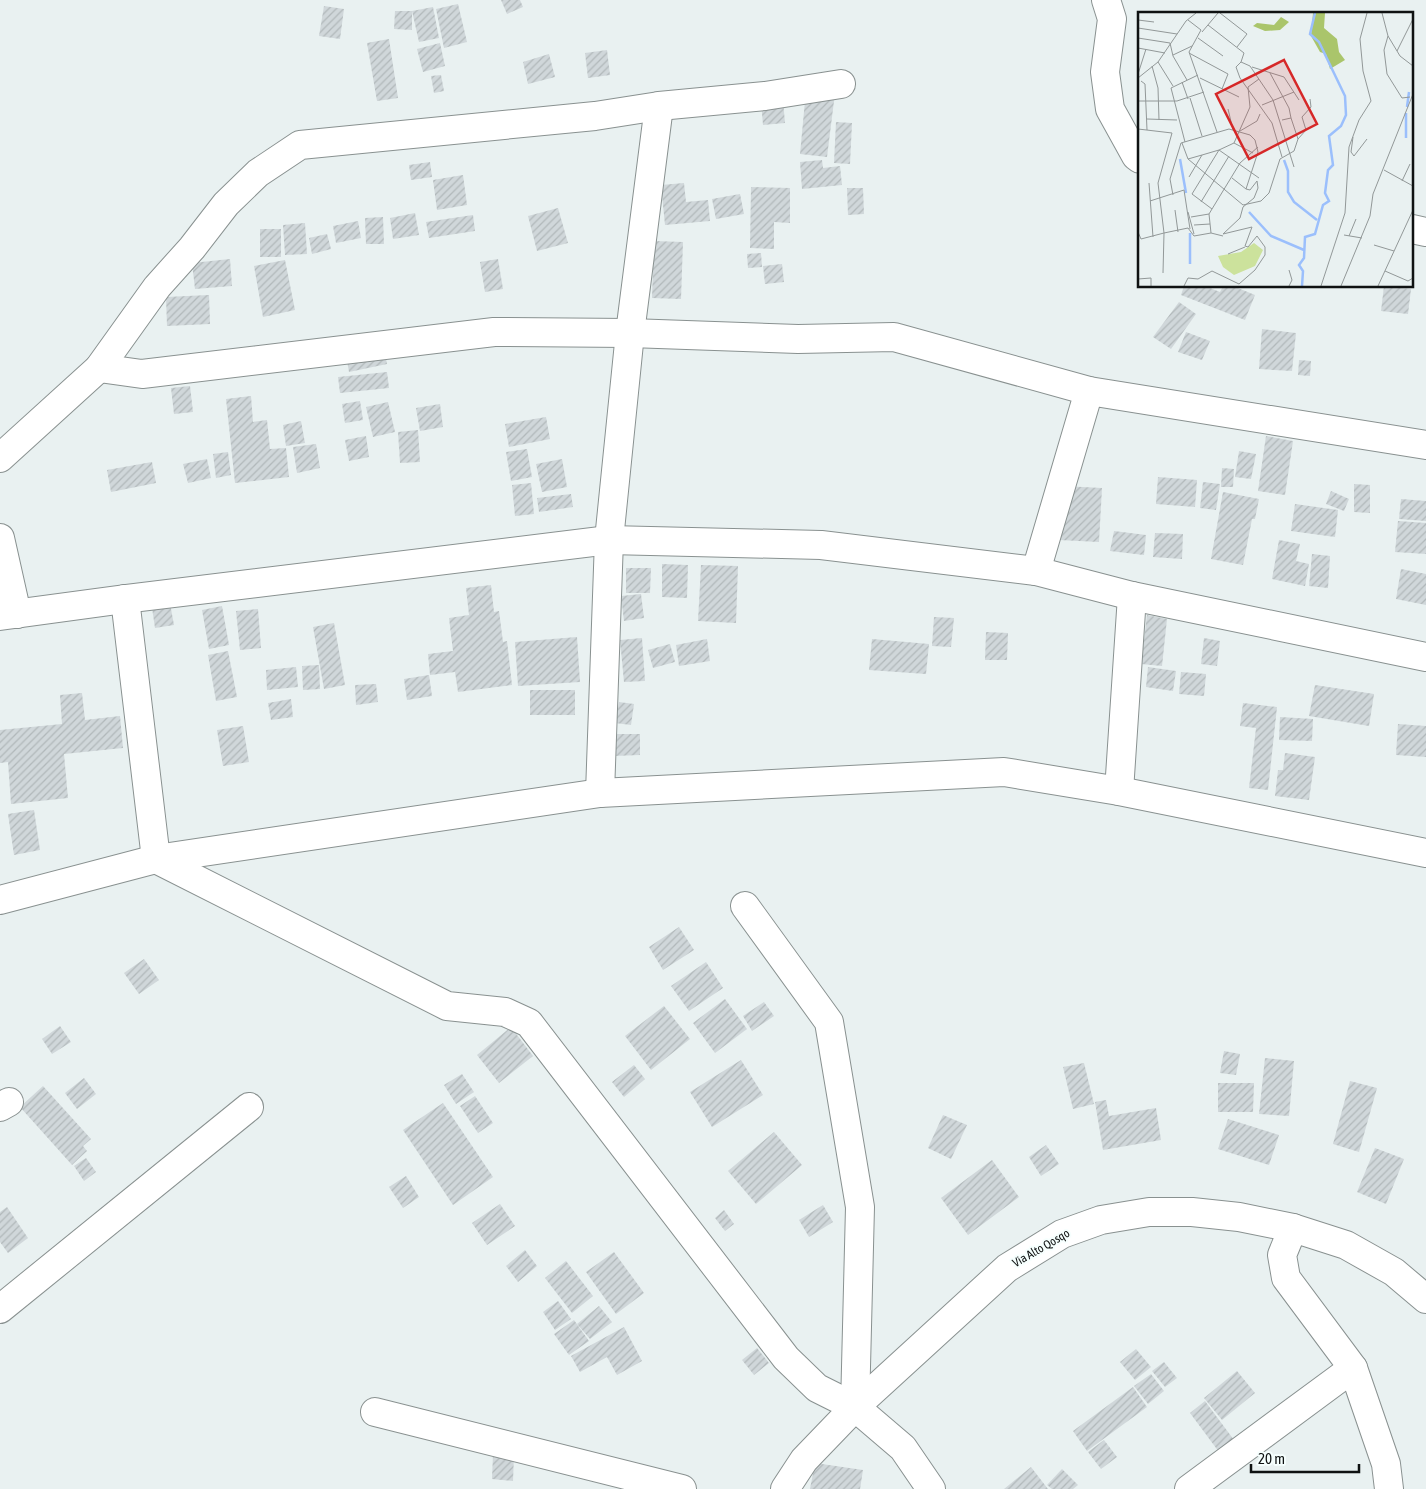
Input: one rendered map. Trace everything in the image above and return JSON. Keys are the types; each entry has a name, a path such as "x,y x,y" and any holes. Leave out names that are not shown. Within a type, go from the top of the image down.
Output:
{"street":[{"path":"1106,0 1112,19 1105,72 1110,108 1138,158"},
{"path":"0,458 99,368 157,287 192,248 226,204 258,173 300,145 595,116 659,106 765,96 841,84"},
{"path":"600,793 609,540 630,333 659,106"},
{"path":"99,368 142,374 494,332 630,333 798,338 894,337 1089,391 1426,445"},
{"path":"1036,571 1089,391"},
{"path":"0,538 9,615 609,540 821,545 1036,571 1132,596 1426,657"},
{"path":"1119,791 1132,596"},
{"path":"125,599 156,859"},
{"path":"0,900 156,859 600,793 1004,772 1119,791 1426,853"},
{"path":"156,859 447,1006 505,1012 529,1023 786,1358 817,1388 856,1407 902,1448 930,1489"},
{"path":"745,906 829,1022 860,1207 856,1407"},
{"path":"0,1309 249,1107"},
{"name":"Via Alto Qosqo","path":"785,1489 804,1460 856,1407 1007,1268 1062,1234 1100,1220 1149,1212 1192,1212 1294,1228 1346,1245 1394,1272 1426,1299"},
{"path":"1294,1228 1282,1255 1286,1278 1354,1368 1386,1464 1389,1489"},
{"path":"1189,1489 1354,1368"},
{"path":"375,1412 682,1489"}],"building":[{"path":"501,0 520,0 523,7 507,14"},
{"path":"458,4 467,42 444,48 436,9"},
{"path":"324,6 344,9 340,39 319,36"},
{"path":"433,7 439,38 419,42 412,11"},
{"path":"395,11 412,11 412,30 394,29"},
{"path":"389,39 398,98 377,101 367,43"},
{"path":"440,43 445,66 423,72 417,49"},
{"path":"607,50 610,75 588,78 585,53"},
{"path":"549,54 555,77 528,84 523,62"},
{"path":"441,75 444,91 434,93 431,76"},
{"path":"806,90 835,93 827,157 800,154"},
{"path":"783,100 785,123 763,125 761,102"},
{"path":"836,122 852,123 850,164 834,163"},
{"path":"822,160 823,168 840,166 842,185 802,189 800,162"},
{"path":"430,162 432,177 411,180 409,165"},
{"path":"463,175 467,205 437,210 433,180"},
{"path":"684,183 686,202 708,200 710,221 665,225 661,185"},
{"path":"751,187 790,188 790,223 774,222 774,249 750,248"},
{"path":"847,188 863,188 864,214 848,215"},
{"path":"740,194 744,214 716,219 712,199"},
{"path":"558,208 568,243 537,251 528,216"},
{"path":"415,213 419,235 393,239 390,218"},
{"path":"473,215 475,231 429,238 426,222"},
{"path":"383,217 384,244 366,244 365,218"},
{"path":"358,221 361,238 336,243 333,226"},
{"path":"305,223 307,254 285,255 283,225"},
{"path":"260,229 281,229 281,257 260,257"},
{"path":"327,234 331,249 312,254 309,238"},
{"path":"654,241 683,242 681,299 652,298"},
{"path":"761,253 762,267 748,268 747,254"},
{"path":"230,259 232,286 195,289 192,263"},
{"path":"498,259 503,289 485,292 480,262"},
{"path":"285,260 295,310 263,317 254,266"},
{"path":"782,264 784,282 765,284 763,266"},
{"path":"1183,288 1210,288 1220,292 1222,288 1238,288 1255,295 1245,320 1181,295"},
{"path":"1384,288 1411,289 1408,314 1381,311"},
{"path":"209,295 210,324 167,326 166,297"},
{"path":"1179,302 1196,314 1171,349 1153,337"},
{"path":"1262,329 1296,333 1292,371 1259,369"},
{"path":"1186,332 1210,341 1202,360 1178,352"},
{"path":"384,348 387,364 349,372 346,355"},
{"path":"1299,360 1311,361 1310,376 1298,375"},
{"path":"387,372 389,388 340,393 338,377"},
{"path":"190,386 193,412 174,414 171,388"},
{"path":"251,396 253,422 267,420 270,449 286,448 289,477 235,483 226,399"},
{"path":"360,401 363,420 345,423 342,404"},
{"path":"388,402 395,432 373,437 366,407"},
{"path":"440,404 443,427 420,431 416,408"},
{"path":"546,417 550,439 509,447 505,424"},
{"path":"301,421 305,443 286,446 283,425"},
{"path":"418,430 420,462 400,463 398,432"},
{"path":"366,436 369,457 349,461 345,440"},
{"path":"1266,436 1293,441 1285,495 1258,491"},
{"path":"316,444 320,468 297,473 293,447"},
{"path":"527,449 532,477 511,481 506,452"},
{"path":"1239,451 1256,454 1251,479 1235,477"},
{"path":"228,452 231,475 216,478 213,454"},
{"path":"207,459 211,478 188,483 183,464"},
{"path":"562,459 567,487 542,492 536,464"},
{"path":"152,462 156,483 111,492 107,470"},
{"path":"1222,468 1234,469 1233,487 1221,487"},
{"path":"1158,477 1197,480 1195,507 1156,504"},
{"path":"1203,482 1220,484 1216,510 1200,508"},
{"path":"531,483 534,514 515,516 512,485"},
{"path":"1354,484 1370,485 1370,513 1354,512"},
{"path":"1063,486 1102,488 1099,542 1059,540"},
{"path":"1331,491 1349,499 1344,511 1326,504"},
{"path":"1223,492 1259,499 1255,519 1252,519 1243,565 1211,559"},
{"path":"571,494 573,507 539,512 537,498"},
{"path":"1401,499 1426,501 1426,521 1399,519"},
{"path":"1295,504 1338,510 1335,537 1291,531"},
{"path":"1398,521 1426,523 1426,554 1395,552"},
{"path":"1114,531 1146,535 1144,555 1110,551"},
{"path":"1155,533 1183,534 1182,559 1153,557"},
{"path":"1279,540 1300,544 1296,561 1309,564 1305,586 1272,579"},
{"path":"1312,554 1330,556 1328,588 1309,586"},
{"path":"662,564 688,565 687,598 662,597"},
{"path":"701,565 738,566 736,623 698,621"},
{"path":"626,568 651,568 650,593 626,593"},
{"path":"1401,569 1426,574 1426,605 1396,599"},
{"path":"491,585 494,612 499,611 503,642 507,641 512,685 458,692 455,672 430,675 428,654 453,651 449,618 469,615 466,588"},
{"path":"641,594 644,618 624,621 621,596"},
{"path":"169,598 174,625 155,628 151,601"},
{"path":"222,606 229,645 209,649 202,610"},
{"path":"258,609 261,648 240,650 236,611"},
{"path":"1147,615 1167,619 1162,666 1141,664"},
{"path":"934,617 954,618 951,647 932,646"},
{"path":"334,623 345,685 324,689 313,627"},
{"path":"986,632 1008,633 1007,660 985,660"},
{"path":"577,637 580,682 518,686 515,642"},
{"path":"642,638 645,681 624,682 620,640"},
{"path":"1204,638 1220,641 1217,666 1201,664"},
{"path":"707,639 710,661 679,666 676,645"},
{"path":"872,639 929,644 926,674 869,670"},
{"path":"670,644 675,662 653,668 648,650"},
{"path":"228,651 237,697 216,701 208,655"},
{"path":"319,665 320,689 303,690 302,666"},
{"path":"296,667 298,687 267,690 266,670"},
{"path":"1148,667 1176,671 1173,691 1146,687"},
{"path":"1181,672 1206,674 1204,696 1179,694"},
{"path":"429,675 432,696 407,700 404,679"},
{"path":"376,684 378,702 356,705 355,685"},
{"path":"1315,685 1374,694 1369,726 1309,716"},
{"path":"530,690 575,690 575,715 530,715"},
{"path":"82,693 85,720 120,716 123,748 64,754 68,798 11,804 8,762 0,763 0,730 62,724 60,695"},
{"path":"291,699 293,717 271,720 268,703"},
{"path":"619,702 634,704 631,725 615,723"},
{"path":"1243,703 1277,707 1268,790 1249,788 1256,728 1240,726"},
{"path":"1280,717 1313,719 1312,741 1279,740"},
{"path":"1398,724 1426,726 1426,757 1396,755"},
{"path":"243,726 249,762 223,766 217,730"},
{"path":"614,734 640,734 640,755 614,756"},
{"path":"1285,753 1315,757 1309,800 1275,796 1278,770 1283,770"},
{"path":"34,810 40,850 14,855 8,814"},
{"path":"679,927 694,950 663,970 649,947"},
{"path":"144,959 159,980 139,994 124,973"},
{"path":"706,962 723,988 689,1011 671,986"},
{"path":"725,999 747,1029 715,1053 693,1023"},
{"path":"764,1002 774,1016 752,1031 743,1016"},
{"path":"664,1006 690,1039 651,1070 625,1036"},
{"path":"60,1026 71,1042 52,1054 42,1039"},
{"path":"511,1027 533,1056 499,1083 477,1055"},
{"path":"1224,1051 1240,1054 1236,1075 1220,1073"},
{"path":"1265,1058 1294,1061 1289,1116 1259,1114"},
{"path":"741,1060 763,1095 712,1127 690,1092"},
{"path":"1084,1063 1094,1104 1073,1109 1063,1067"},
{"path":"634,1065 645,1079 624,1097 612,1082"},
{"path":"462,1074 474,1092 456,1104 444,1085"},
{"path":"84,1078 96,1094 77,1109 65,1093"},
{"path":"1350,1081 1377,1088 1359,1152 1333,1144"},
{"path":"1218,1083 1254,1083 1253,1112 1218,1112"},
{"path":"43,1086 91,1139 83,1146 87,1151 72,1165 20,1107"},
{"path":"475,1096 493,1123 478,1133 460,1106"},
{"path":"1106,1100 1109,1116 1156,1108 1161,1140 1103,1150 1095,1102"},
{"path":"443,1103 493,1177 453,1205 403,1130"},
{"path":"943,1115 967,1125 951,1159 928,1148"},
{"path":"1228,1119 1279,1135 1269,1165 1218,1149"},
{"path":"774,1132 802,1165 756,1204 728,1171"},
{"path":"1046,1145 1059,1164 1041,1176 1029,1157"},
{"path":"1375,1148 1404,1159 1386,1204 1357,1192"},
{"path":"86,1158 96,1172 84,1181 74,1166"},
{"path":"992,1160 1019,1197 968,1235 941,1198"},
{"path":"406,1176 419,1197 403,1208 389,1187"},
{"path":"500,1204 515,1226 487,1245 472,1223"},
{"path":"823,1205 833,1222 809,1237 799,1220"},
{"path":"7,1207 28,1238 8,1253 0,1242 0,1212"},
{"path":"724,1210 734,1224 725,1231 715,1218"},
{"path":"525,1250 537,1266 518,1282 506,1266"},
{"path":"614,1252 644,1293 616,1314 586,1272"},
{"path":"566,1261 593,1296 572,1313 545,1278"},
{"path":"558,1301 571,1319 555,1330 543,1312"},
{"path":"599,1306 612,1322 590,1339 577,1324"},
{"path":"574,1320 589,1341 569,1355 554,1334"},
{"path":"624,1327 642,1361 617,1375 607,1357 580,1372 571,1356"},
{"path":"757,1348 769,1363 754,1375 742,1360"},
{"path":"1136,1349 1151,1367 1135,1380 1120,1362"},
{"path":"1164,1362 1177,1378 1165,1387 1152,1371"},
{"path":"1237,1371 1255,1393 1222,1420 1204,1398"},
{"path":"1151,1374 1164,1391 1148,1404 1134,1386"},
{"path":"1133,1387 1147,1407 1087,1451 1073,1431"},
{"path":"1205,1401 1234,1440 1219,1452 1190,1413"},
{"path":"1104,1440 1117,1457 1101,1469 1088,1452"},
{"path":"493,1454 514,1454 513,1481 492,1479"},
{"path":"815,1463 863,1470 860,1489 810,1489"},
{"path":"1031,1467 1048,1489 1004,1489"},
{"path":"1062,1469 1078,1485 1073,1489 1052,1489 1047,1485"}]}
